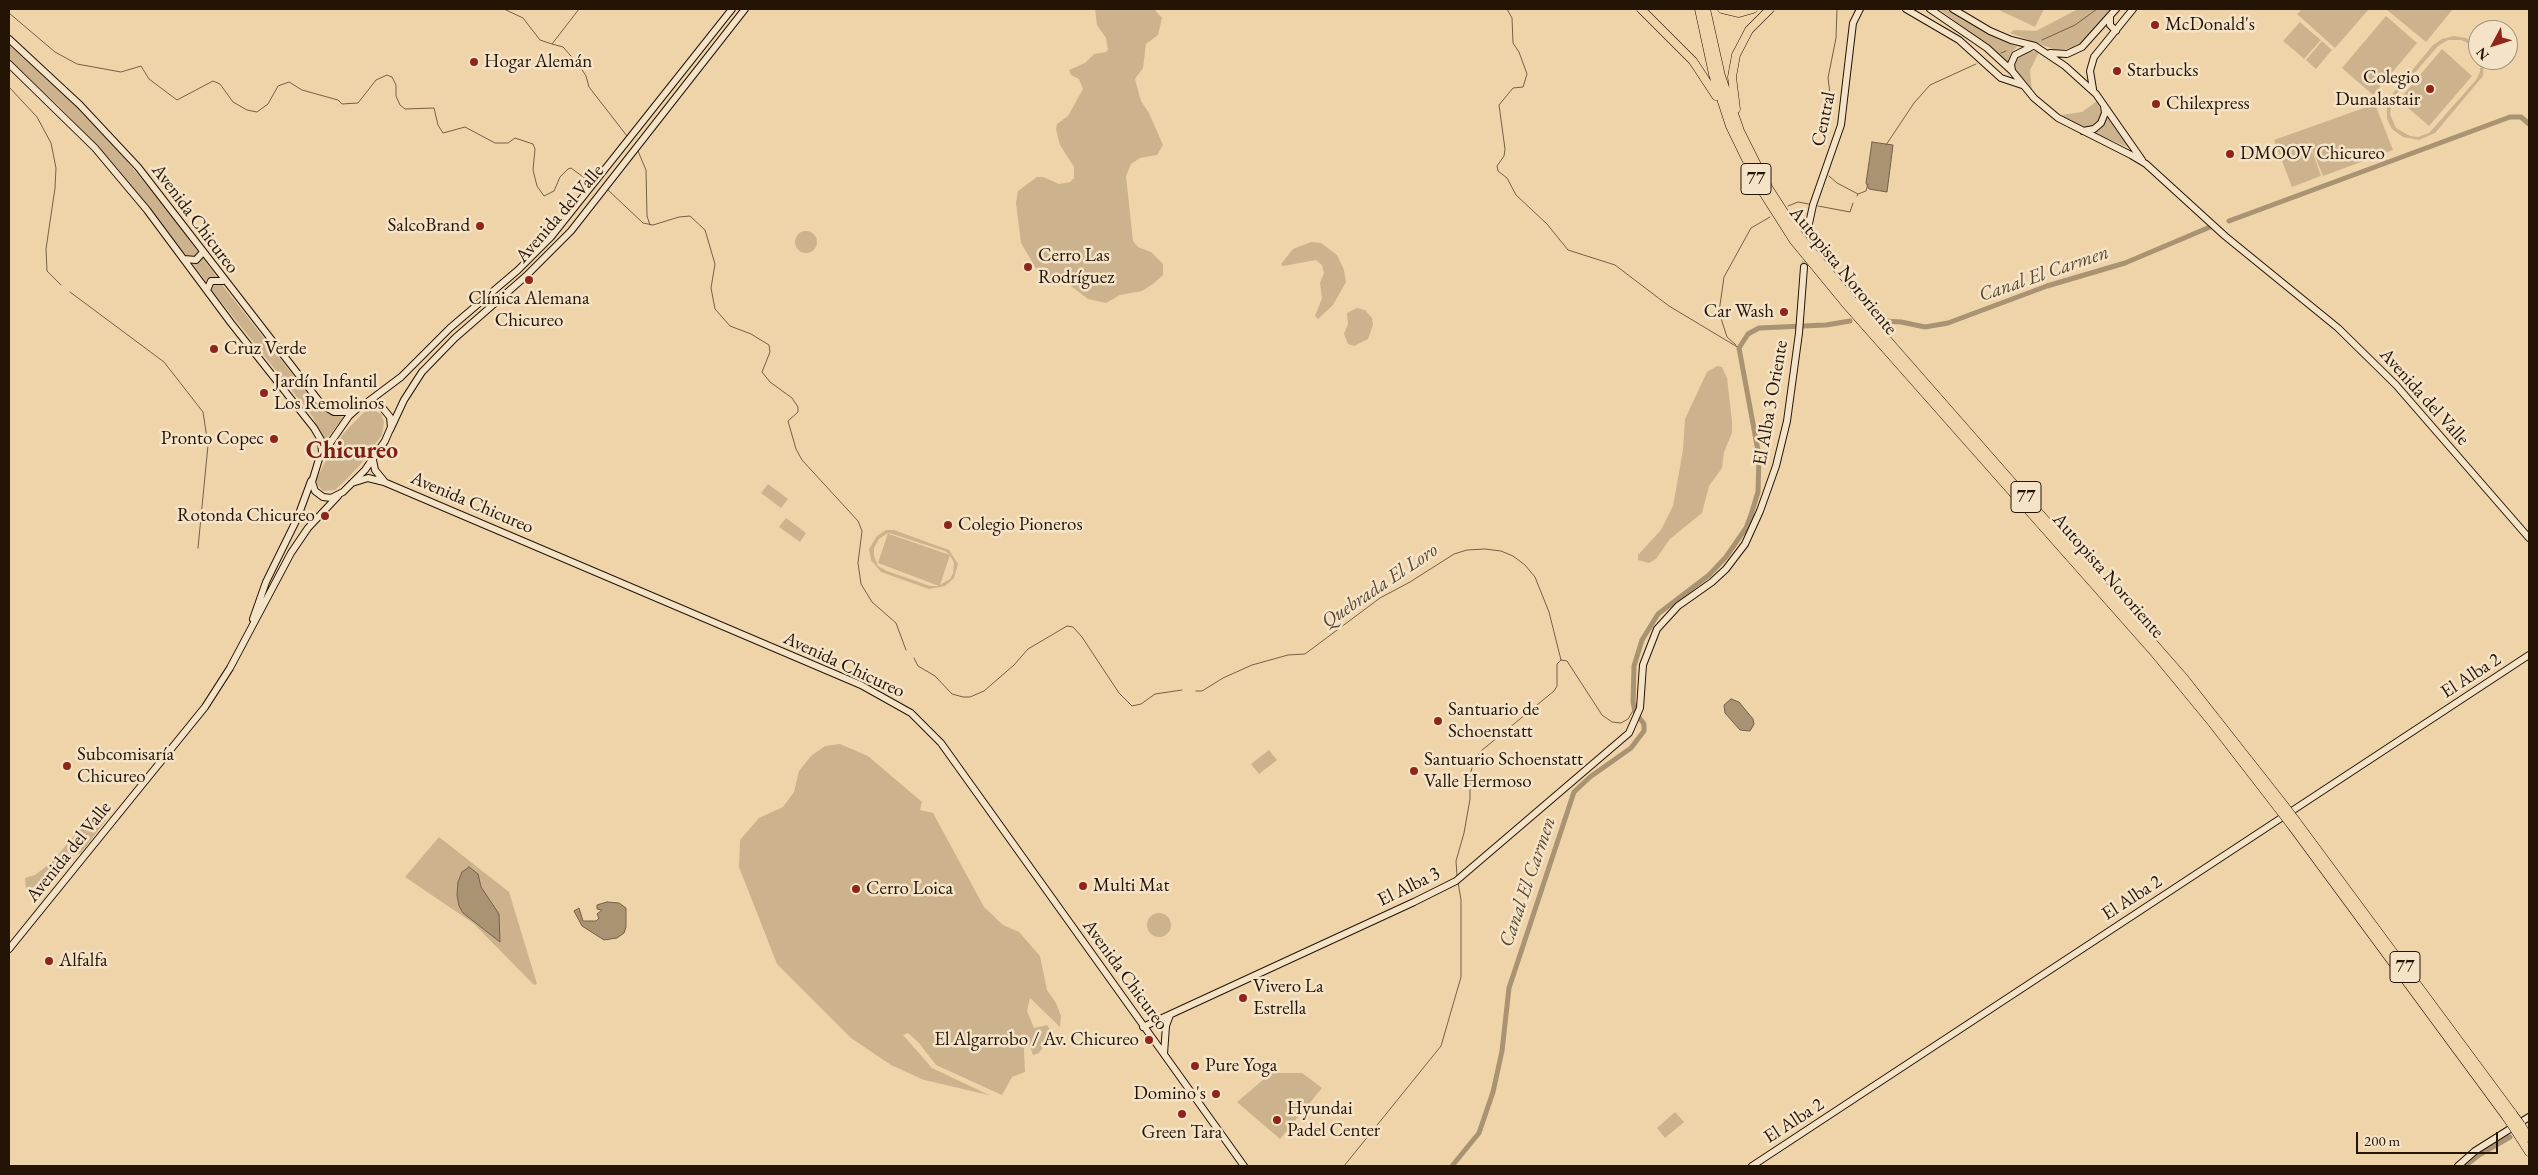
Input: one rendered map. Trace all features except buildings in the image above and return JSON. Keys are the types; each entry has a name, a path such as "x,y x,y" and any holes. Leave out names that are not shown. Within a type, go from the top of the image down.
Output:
{"highway":[{"path":"1641,9 1698,67 1725,113"},
{"name":"Autopista Nororiente","path":"1699,9 1713,74 1725,113 1740,148 1763,193 1808,260 2152,650 2281,807"},
{"name":"Autopista Nororiente","path":"1706,9 1721,76 1740,131 1777,202 1818,261 2153,641 2221,723 2518,1127 2529,1138"},
{"path":"1722,9 1739,13 1753,9"},
{"path":"1740,131 1733,90 1734,63 1745,36 1770,9"},
{"name":"Autopista Nororiente","path":"2518,1127 2529,1152"}],"street":[{"name":"Avenida del Valle","path":"239,652 266,582 297,519 322,452 352,412 401,377 450,328 523,265 551,237 597,182 732,9"},
{"name":"Avenida del Valle","path":"9,949 195,721 216,691 239,652 298,542 372,460 390,430 407,394 429,364 461,332 542,261 571,231 745,9"},
{"name":"Central","path":"1807,233 1813,205 1841,125 1853,23 1860,9"},
{"path":"1906,9 1959,40 2001,78 2022,85"},
{"name":"Avenida del Valle","path":"1930,9 1972,36 2012,71 2022,85 2050,112 2080,131 2124,151 2146,164 2166,181 2190,206 2338,328 2381,370 2529,538"},
{"name":"Avenida del Valle","path":"1953,9 1996,34 2035,46 2075,73 2104,105 2146,164"},
{"path":"2046,52 2063,54 2075,51 2089,40 2116,9"},
{"path":"2093,91 2090,75 2093,60 2133,9"},
{"path":"2110,16 2110,25 2116,31"},
{"name":"Avenida Chicureo","path":"9,39 62,86 108,133 161,196 223,280 322,405 334,412 352,412"},
{"path":"2001,78 2012,71 2012,61 2016,53 2024,48 2035,46"},
{"name":"Avenida Chicureo","path":"9,64 95,148 147,210 314,428 321,440 322,452"},
{"path":"2080,131 2088,131 2099,125 2104,116 2104,105"},
{"path":"184,259 196,260 203,252"},
{"name":"El Alba 3 Oriente","path":"1640,708 1643,665 1657,629 1678,606 1712,582 1733,561 1745,544 1760,511 1776,466 1783,436 1800,325 1804,267"},
{"path":"207,290 211,281 223,280"},
{"path":"365,404 374,403 384,408 391,420 390,430"},
{"name":"Avenida Chicureo","path":"372,460 376,472 384,482"},
{"name":"Avenida Chicureo","path":"352,483 368,478 384,482 861,685 911,713 941,743 1244,1166"},
{"path":"312,479 314,488 320,495 329,498 338,496"},
{"name":"El Alba 2","path":"1752,1166 2529,656"},
{"name":"El Alba 3","path":"1143,1027 1414,902 1458,879 1616,745 1635,723 1640,708"},
{"path":"1164,1055 1166,1026 1170,1015"},
{"path":"1160,1020 1166,1026"},
{"path":"2458,1166 2475,1151 2529,1117"}],"shaded area":[{"path":"1095,9 1154,9 1162,18 1158,35 1146,44 1143,68 1135,79 1141,101 1149,113 1163,145 1157,155 1140,158 1131,164 1126,176 1133,241 1138,247 1151,252 1163,264 1163,275 1142,291 1120,295 1106,303 1088,299 1063,280 1043,280 1021,243 1016,203 1018,191 1037,177 1043,177 1059,184 1070,182 1074,178 1074,167 1060,145 1056,129 1057,124 1068,116 1083,89 1079,79 1071,75 1069,70 1085,63 1094,54 1108,50 1106,38 1097,25"},
{"path":"1939,9 1949,9 1988,34 2017,47 2011,53 2007,64 1981,40"},
{"path":"1997,9 2044,9 2035,27"},
{"path":"2078,9 2113,9 2082,44 2073,48 2056,50 2010,33 2014,30 2036,31"},
{"path":"2302,9 2369,9 2335,48 2297,14"},
{"path":"2386,9 2453,9 2426,42"},
{"path":"2386,16 2417,43 2373,95 2342,68"},
{"path":"2300,22 2310,31 2294,50 2283,41"},
{"path":"2310,31 2321,40 2304,59 2294,50"},
{"path":"2454,36 2468,39 2468,43 2461,40 2448,40 2438,46 2392,99 2390,114 2396,128 2410,136 2418,137 2429,133 2476,80 2480,70 2483,70 2483,76 2435,133 2419,140 2403,137 2392,129 2387,119 2390,97 2433,45 2442,39"},
{"path":"2322,41 2332,50 2316,69 2306,60"},
{"path":"9,45 78,108 125,159 174,218 198,252 198,256 188,258 118,169 60,107 9,61"},
{"path":"2442,49 2472,76 2429,126 2399,100"},
{"path":"2029,51 2039,52 2030,70 2032,92 2014,68 2017,57"},
{"path":"2097,101 2102,113 2097,123 2088,128 2077,125 2061,115 2082,112"},
{"path":"2375,104 2393,150 2323,176 2307,137 2321,176 2292,187 2274,140"},
{"path":"2109,117 2130,148 2094,133"},
{"path":"1872,142 1893,145 1887,192 1869,189 1866,183"},
{"path":"802,231 810,231 817,238 817,246 810,253 802,253 795,246 795,238"},
{"path":"1311,242 1321,243 1337,255 1344,270 1346,282 1333,305 1318,319 1315,316 1322,298 1320,283 1324,273 1322,265 1316,260 1283,266 1281,264 1293,249"},
{"path":"202,257 217,277 209,279 207,283 193,264 196,264"},
{"path":"220,282 317,406 327,413 343,417 324,443 313,417 210,288 212,284"},
{"path":"1357,308 1365,310 1372,318 1373,325 1368,339 1354,346 1348,344 1344,334 1348,324 1347,313"},
{"path":"1717,366 1722,367 1727,378 1732,421 1732,433 1724,452 1722,468 1709,486 1702,513 1670,539 1656,559 1649,563 1638,560 1638,555 1661,530 1673,506 1683,450 1685,419 1707,372"},
{"path":"366,410 374,410 381,414 384,422 382,435 360,465 345,481 335,490 323,491 317,484 317,478 325,462 343,434"},
{"path":"768,484 788,499 781,508 761,493"},
{"path":"786,518 806,533 800,542 779,527"},
{"path":"886,530 894,530 949,550 958,564 954,578 945,586 929,589 881,572 871,560 869,549 877,536","holes":["888,533 878,563 939,586 930,586 878,566 874,556 874,548 879,539","889,534 945,551 950,555","950,555 954,563 950,579 940,585"]},
{"path":"1731,699 1739,702 1753,719 1754,724 1750,731 1740,730 1725,713 1724,705"},
{"path":"840,744 868,756 922,802 920,810 933,813 984,907 1003,925 1019,932 1040,956 1047,990 1056,1003 1061,1016 1060,1027 1030,998 1027,1011 1034,1028 1047,1025 1053,1034 1039,1053 1033,1055 1027,1038 1024,1050 1025,1072 1012,1077 1002,1095 936,1065 919,1043 908,1033 903,1035 932,1068 989,1095 924,1080 891,1065 851,1038 777,964 739,867 740,840 759,818 783,807 794,792 799,771 811,756 825,746"},
{"path":"1269,750 1277,760 1259,774 1251,764"},
{"path":"94,812 106,820 81,853 69,857 37,886 26,889 25,878 35,875 51,863"},
{"path":"439,837 509,892 537,984 534,985 473,923 405,877"},
{"path":"469,867 478,874 481,887 499,914 500,942 463,913 459,906 457,895 458,882 462,872"},
{"path":"607,902 619,903 626,908 626,927 624,933 617,938 604,940 582,926 574,911 579,908 583,921 596,921 599,918 597,914 602,910 597,909 597,905"},
{"path":"1159,913 1167,917 1171,925 1167,933 1159,937 1151,933 1147,925 1151,917"},
{"name":"Hyundai Padel Center","path":"1271,1073 1302,1073 1322,1088 1280,1139 1237,1102"},
{"path":"1675,1112 1684,1122 1665,1138 1657,1128"}],"waterway":[{"path":"504,9 523,18 540,40 552,44"},
{"path":"579,9 552,44 563,47 579,65 586,76 589,87 627,136"},
{"path":"1507,9 1512,18 1513,43 1519,52 1527,74 1523,87 1513,88 1499,105 1505,149 1504,156 1497,166 1498,171 1507,178 1516,195 1547,224 1568,250 1615,265 1669,306 1739,348"},
{"path":"1824,146 1832,110 1828,78 1836,38 1837,9"},
{"path":"2042,40 2075,25 2097,9"},
{"name":"Quebrada El Loro","path":"9,13 55,52 77,64 121,72 141,66 149,79 177,100 213,81 220,84 233,102 247,110 257,112 268,104 278,86 289,82 302,90 338,100 342,104 358,103 376,80 387,75 392,77 396,85 396,96 400,105 405,109 434,108 438,125 443,133 465,127 495,143 508,143 515,138 533,144 535,149 533,170 537,186 544,196 554,191 560,177 571,168 590,182"},
{"path":"2001,53 2006,51"},
{"path":"1886,145 1914,103 1930,85 1976,64"},
{"path":"9,87 37,117 51,143 56,168 46,249 47,271 61,285"},
{"name":"Canal El Carmen","path":"2229,221 2510,117 2521,117 2529,124"},
{"path":"638,151 646,170 647,216 650,225"},
{"path":"1829,176 1837,183 1858,194 1857,196"},
{"path":"1858,194 1866,191 1868,184"},
{"name":"Quebrada El Loro","path":"608,190 643,223 653,225 679,217 690,216 705,230 715,264 711,288 715,309 730,326 751,334 769,345 770,352 762,372 770,382 792,398 798,407 798,412 788,421 796,449 802,460 858,521 862,531 858,563 861,584 872,602 896,623 906,650"},
{"path":"1788,206 1798,202 1809,204"},
{"path":"1818,206 1850,212 1853,203"},
{"path":"1736,345 1727,337 1719,312 1724,277 1751,228 1770,217"},
{"name":"Canal El Carmen","path":"1884,321 1925,327 1948,323 2047,286 2125,263 2210,227"},
{"path":"70,292 164,362 203,412 208,445 198,548"},
{"name":"Canal El Carmen","path":"1452,1166 1479,1133 1493,1092 1502,1051 1509,988 1574,792 1590,777 1631,748 1644,731 1644,724 1635,712 1633,702 1634,666 1642,640 1658,614 1709,575 1726,557 1746,528 1751,515 1758,492 1759,456 1739,348 1748,334 1759,328 1826,325 1850,321"},
{"name":"Quebrada El Loro","path":"1196,691 1202,691 1223,678 1252,665 1288,655 1305,654 1380,598 1410,582 1454,554 1467,550 1485,549 1501,551 1513,556 1525,565 1535,577 1549,612 1561,660 1567,661 1602,715 1612,722 1621,723 1628,719 1634,709"},
{"name":"Quebrada El Loro","path":"914,658 918,666 935,676 952,694 970,697 984,691 1014,665 1028,649 1067,626 1073,627 1082,637 1119,693 1132,706 1141,704 1155,694 1182,690"},
{"path":"1457,876 1456,861 1464,833 1470,799 1470,775 1474,761 1481,751 1554,691 1557,686 1557,664 1561,660"},
{"path":"1344,1166 1441,1046 1461,977 1461,900 1458,882"},
{"path":"2465,1166 2479,1155 2510,1137"}],"tunnel":[{"path":"1804,267 1807,233"}],"place":[{"name":"McDonald's","path":"2155,25"},
{"name":"Hogar Alemán","path":"474,62"},
{"name":"Starbucks","path":"2117,71"},
{"name":"Colegio Dunalastair","path":"2430,89"},
{"name":"Chilexpress","path":"2156,104"},
{"name":"DMOOV Chicureo","path":"2230,154"},
{"name":"SalcoBrand","path":"480,226"},
{"name":"Cerro Las Rodríguez","path":"1028,267"},
{"name":"Clínica Alemana Chicureo","path":"529,280"},
{"name":"Car Wash","path":"1784,312"},
{"name":"Cruz Verde","path":"214,349"},
{"name":"Jardín Infantil Los Remolinos","path":"264,393"},
{"name":"Pronto Copec","path":"274,439"},
{"name":"Rotonda Chicureo","path":"325,516"},
{"name":"Colegio Pioneros","path":"948,525"},
{"name":"Santuario de Schoenstatt","path":"1438,721"},
{"name":"Subcomisaría Chicureo","path":"67,766"},
{"name":"Santuario Schoenstatt Valle Hermoso","path":"1414,771"},
{"name":"Multi Mat","path":"1083,886"},
{"name":"Cerro Loica","path":"856,889"},
{"name":"Alfalfa","path":"49,961"},
{"name":"Vivero La Estrella","path":"1243,998"},
{"name":"El Algarrobo / Av. Chicureo","path":"1149,1040"},
{"name":"Pure Yoga","path":"1195,1066"},
{"name":"Domino's","path":"1216,1094"},
{"name":"Green Tara","path":"1182,1114"},
{"name":"Hyundai Padel Center","path":"1277,1120"}],"district":[{"name":"Chicureo","path":"352,451"}]}
